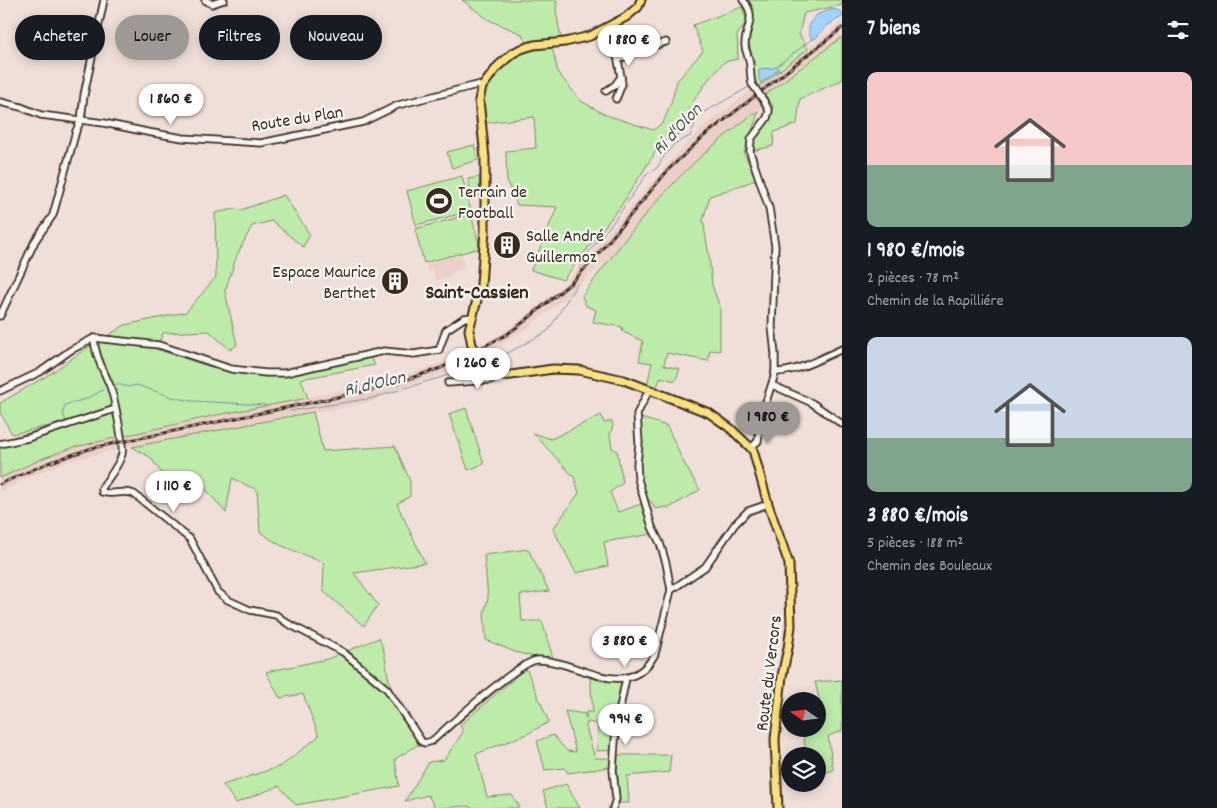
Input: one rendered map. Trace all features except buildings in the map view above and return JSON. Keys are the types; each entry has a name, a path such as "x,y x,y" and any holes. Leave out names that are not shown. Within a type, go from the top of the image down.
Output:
{"main road":[{"path":"497,375 484,366 472,345 468,330 482,276 485,230 485,158 479,100 482,87 498,66 520,49 590,36 632,12 642,0"},
{"name":"Route du Vercors","path":"497,375 504,376 553,369 579,370 614,377 709,413 730,428 751,448 789,564 790,640 782,676 775,739 778,808"}],"street":[{"path":"0,316 35,241 53,215 76,131 81,120 84,95 104,0"},
{"path":"205,0 212,4 224,0"},
{"path":"743,0 750,9 751,22 745,39 745,48 752,84 764,101 768,111 767,118 751,138 750,152 769,208 775,246 772,326 775,372 760,420 758,441 751,448"},
{"path":"608,27 618,60 622,84 616,98"},
{"path":"618,60 631,53 666,42"},
{"path":"606,91 615,85 620,77"},
{"name":"Route du Plan","path":"0,102 21,107 41,116 81,120 183,138 261,143 363,122 398,106 477,85 482,87"},
{"path":"0,392 40,372 71,350 94,338 159,345 231,369 285,373 384,351 414,354 439,350 446,330 464,318 472,317"},
{"path":"94,338 97,357 110,388 120,428 122,455 102,488 102,492 107,494 128,491 134,494 190,539 216,589 228,600 250,610 276,614 287,623 343,652 387,689 422,742 425,743 432,741 519,668 536,659 558,662 587,673 610,678 635,676 650,664 655,654 664,611 671,590 666,563 660,543 652,527 638,479 639,443 637,414 649,390"},
{"path":"775,372 798,367 842,349"},
{"path":"448,383 490,380 494,379 497,375"},
{"path":"772,384 812,403 842,424"},
{"path":"0,444 28,438 115,409"},
{"path":"671,590 705,567 735,524 748,511 768,504"},
{"path":"613,808 616,799 613,770 616,727 626,678"}],"shaded area":[{"path":"842,22 842,37 765,95 758,87"},
{"path":"751,90 762,104 759,111 750,116 696,160 615,252 568,295 529,327 482,356 477,347 502,333 567,282 687,143 708,123"},
{"path":"461,255 465,269 450,273 451,277 436,280 433,271 427,271 426,264"},
{"path":"470,350 474,359 445,373 381,395 376,401 125,448 123,436 387,381 444,362"},
{"path":"117,437 119,449 67,462 27,478 0,492 0,478 15,470 75,447"}],"green space":[{"path":"462,0 557,0 556,11 561,38 526,43 522,34 489,20"},
{"path":"746,0 842,0 842,5 804,13 799,34 808,49 758,87 753,80 754,62 748,40 754,9"},
{"path":"742,7 747,21 737,35 738,59 724,62 708,80 693,102 681,133 662,142 620,207 563,280 531,270 557,207 517,205 507,182 506,151 536,148 534,117 485,123 483,95 497,72 522,53 552,46 558,73 581,101 606,115 653,130 663,123 677,81 703,51 693,25"},
{"path":"842,37 842,80 800,99 797,124 774,132 773,146 752,151 756,138 773,106 765,95"},
{"path":"759,111 744,153 756,180 710,196 703,220 712,285 720,307 720,351 710,350 708,361 667,353 664,365 680,369 675,381 661,377 656,389 647,385 652,363 639,361 643,341 623,332 622,327 593,322 596,310 586,306 582,296 636,225 681,175 716,143"},
{"path":"474,145 478,160 452,168 447,152"},
{"name":"Terrain de Football","path":"462,176 471,211 416,225 407,191"},
{"path":"479,177 480,195 472,196 468,179"},
{"path":"284,195 310,235 303,247 272,221 252,226 237,255 225,291 237,345 230,350 209,331 163,333 156,349 209,366 250,375 277,376 370,357 375,365 301,379 308,398 217,415 75,447 46,457 0,478 0,447 109,413 12,434 0,412 0,403 50,374 125,325 186,312 216,277 215,213 235,209 241,210"},
{"name":"Terrain de Football","path":"471,214 480,248 424,263 415,229"},
{"path":"466,408 484,464 468,470 449,414"},
{"path":"313,412 323,451 395,446 410,481 410,496 397,504 425,563 354,573 378,605 364,626 323,591 324,563 280,545 260,532 257,490 232,478 226,513 203,486 166,479 150,457 132,447"},
{"path":"601,415 604,423 612,421 613,425 610,436 612,448 617,451 623,483 610,492 618,512 644,503 653,534 604,542 608,566 576,573 553,529 579,493 574,477 533,433 551,439"},
{"path":"641,418 667,426 684,463 700,490 669,508 655,509 651,501 647,501 640,479"},
{"path":"528,549 549,591 520,595 522,621 542,621 554,662 515,652 486,640 484,614 488,598 484,555"},
{"path":"379,638 393,692 419,744 395,759 399,786 296,805 279,786 236,803 223,785 281,766 319,736 303,694 280,698 266,672 327,659"},
{"path":"526,668 549,722 527,734 476,754 487,797 512,795 519,806 518,808 470,808 469,806 435,808 428,795 405,801 429,762 444,760 463,732 460,725"},
{"path":"590,675 623,682 614,750 597,751 598,724 587,722 586,727 595,758 611,758 610,767 568,773 564,768 545,770 537,741 553,735 567,751 576,752 565,711 585,714 586,719 586,712 593,712"},
{"path":"842,680 842,731 828,736 833,770 826,772 826,747 805,747 804,738 826,738 826,692 817,692 815,682"},
{"path":"618,755 671,755 669,772 627,776 629,803 619,803"},
{"path":"566,784 580,808 548,808 543,791"}],"water":[{"path":"834,9 842,12 842,17 828,25 815,39 812,39 809,34 809,24 818,14"},
{"path":"776,66 779,69 761,83 759,69"}],"waterway":[{"name":"Ri d'Olon","path":"776,67 812,39"},
{"name":"Ri d'Olon","path":"580,269 583,259 614,221 646,175 657,168 674,144 690,136 701,114 751,86"},
{"name":"Ri d'Olon","path":"487,363 548,331 577,284"},
{"name":"Ri d'Olon","path":"290,411 373,398 481,365"},
{"name":"Ri d'Olon","path":"114,385 118,384 128,387 137,385 172,397 192,401 265,405"},
{"name":"Ri d'Olon","path":"66,423 63,412 65,405 86,399 103,390"},
{"name":"Ri d'Olon","path":"0,441 57,425"}],"railway":[{"path":"0,484 48,463 92,448 381,388 441,368 506,335 572,282 669,169 704,136 842,28"}],"place":[{"name":"Terrain de Football","path":"439,201"},
{"name":"Salle André Guillermoz","path":"507,245"},
{"name":"Espace Maurice Berthet","path":"395,281"}],"district":[{"name":"Saint-Cassien","path":"477,291"}]}
